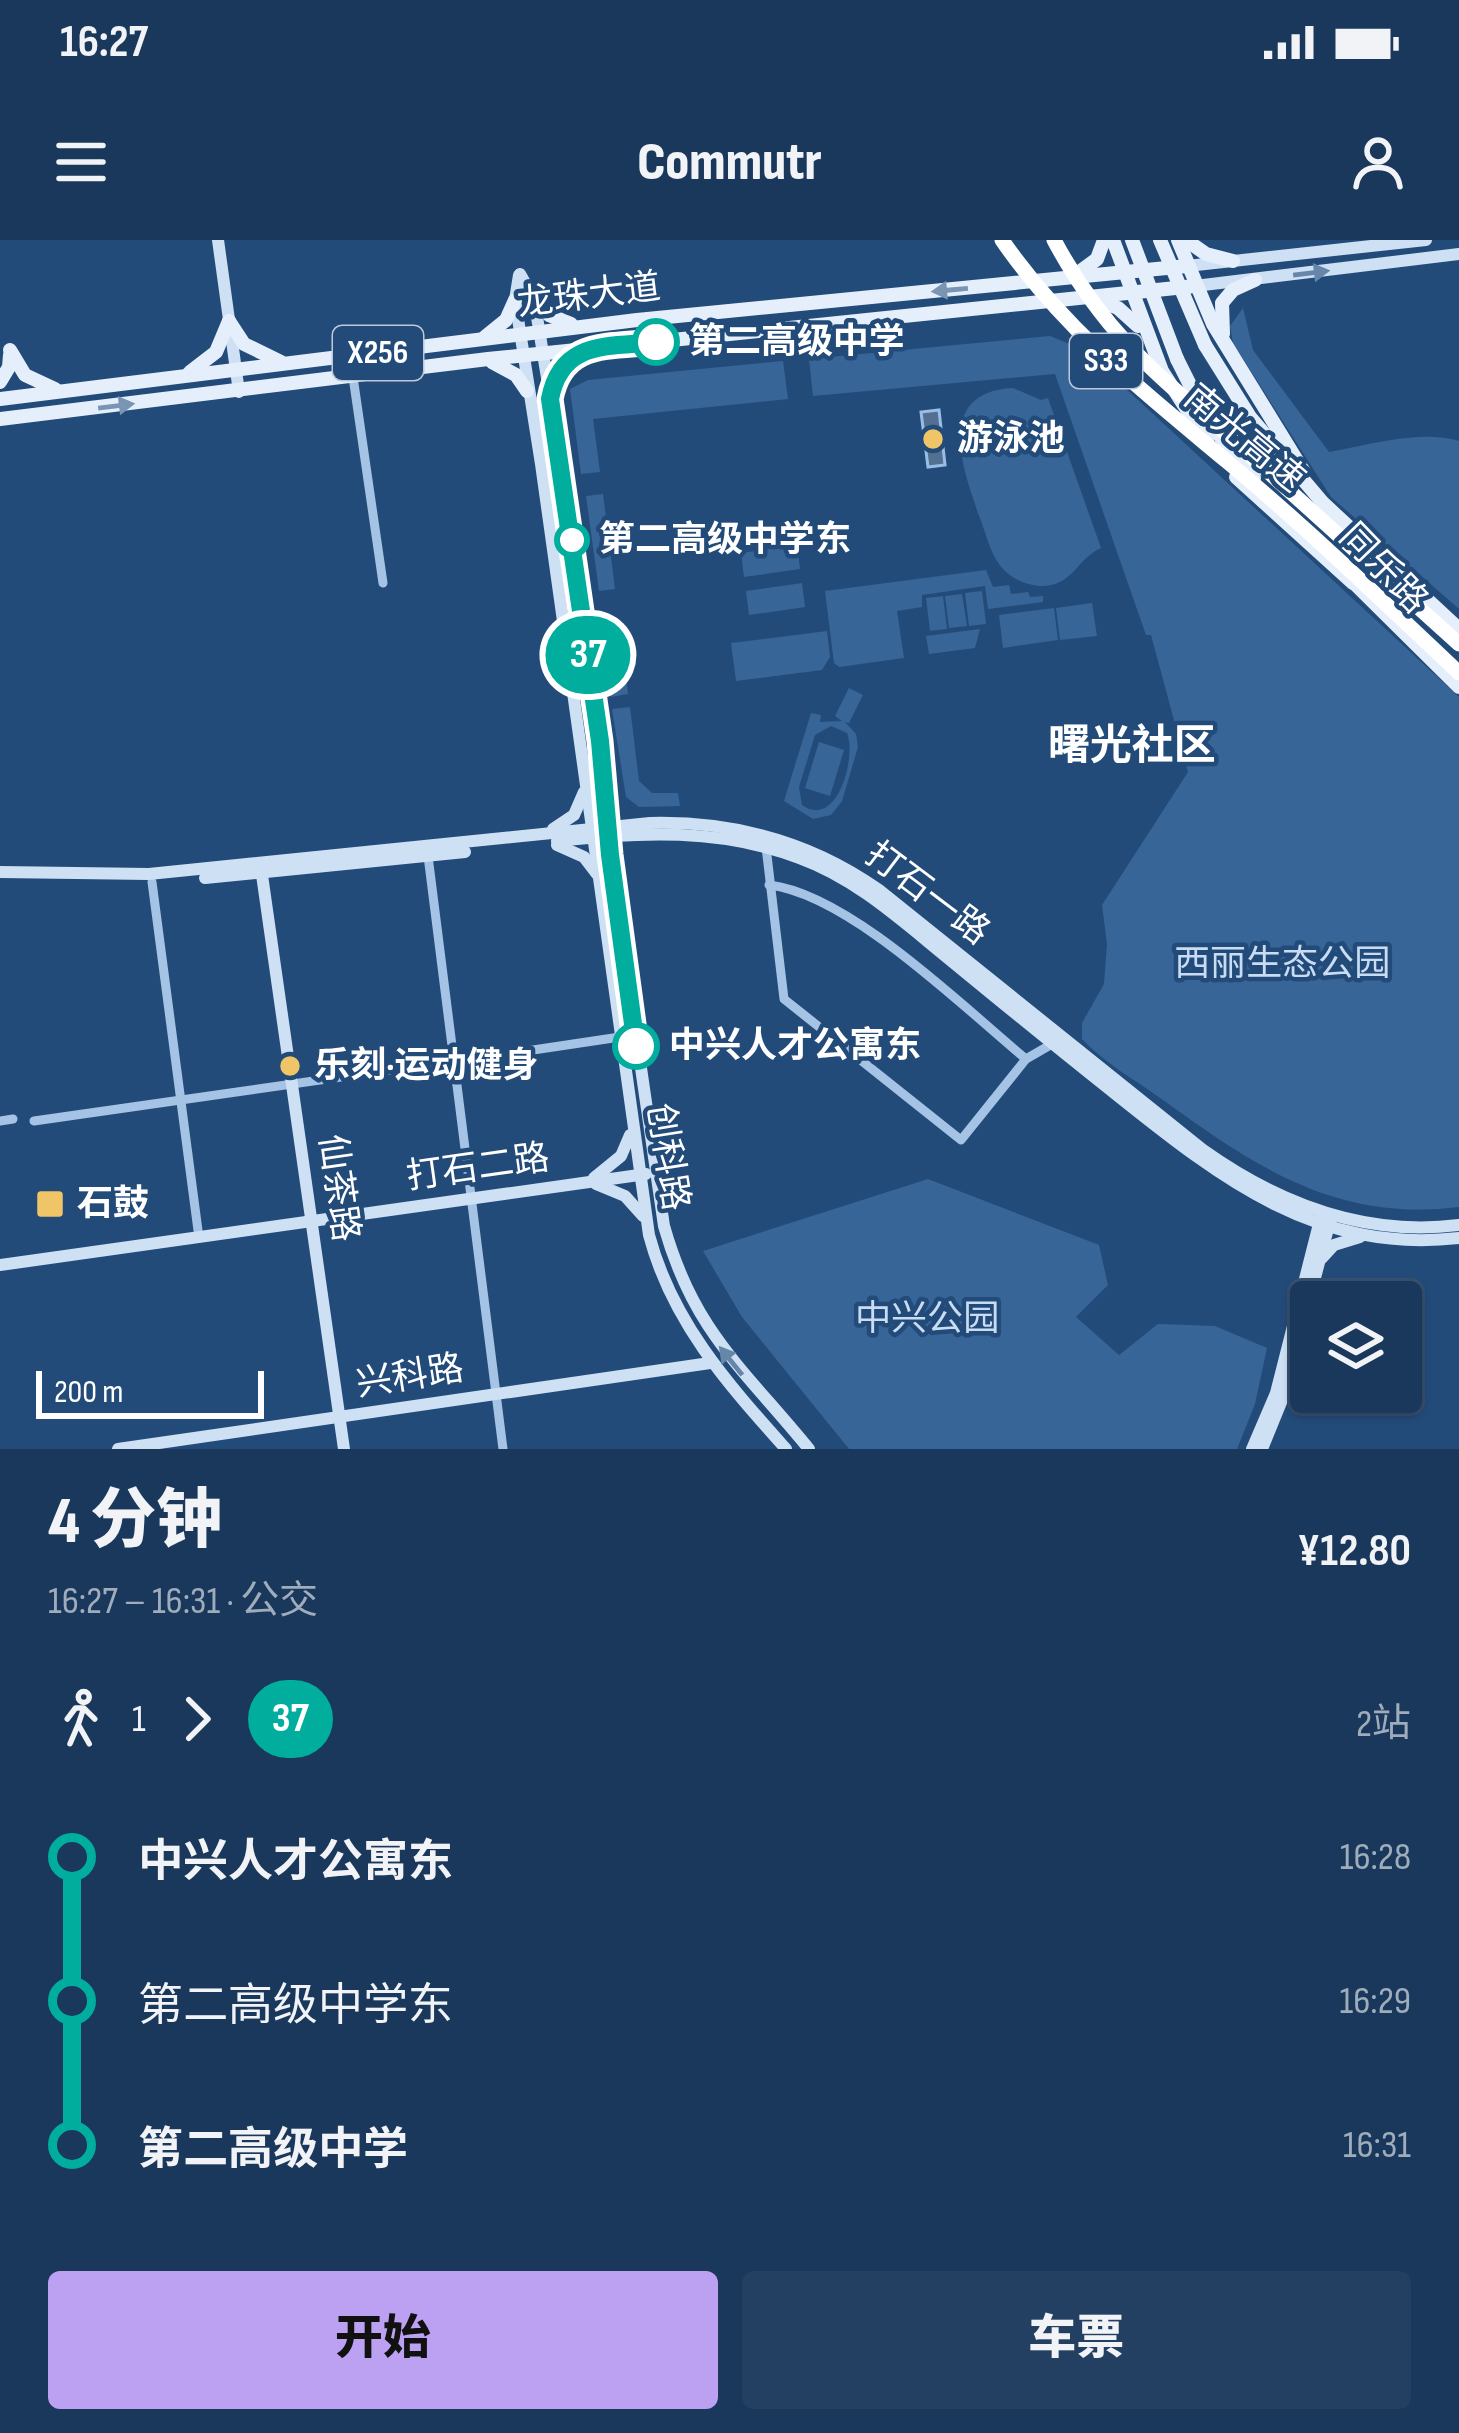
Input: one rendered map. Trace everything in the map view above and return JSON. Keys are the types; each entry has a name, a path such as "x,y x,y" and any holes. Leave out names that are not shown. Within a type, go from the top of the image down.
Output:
{"highway":[{"name":"南光高速","path":"1002,240 1035,285 1103,358 1278,507 1459,673"},
{"name":"南光高速","path":"1054,240 1085,295 1123,342 1459,644"}],"main road":[{"path":"218,240 239,392"},
{"path":"1109,240 1177,396 1231,471 1357,586"},
{"path":"1067,280 1097,259 1109,240"},
{"name":"同乐路","path":"1132,240 1177,358 1198,402 1232,451 1459,687"},
{"name":"同乐路","path":"1160,240 1205,346 1250,417 1325,506 1459,629"},
{"path":"1182,240 1206,254 1233,261"},
{"path":"1182,240 1195,286 1228,350 1325,506"},
{"path":"1187,266 1426,240"},
{"path":"1195,286 1459,254"},
{"name":"龙珠大道","path":"0,399 582,326 1187,266"},
{"path":"477,340 501,326 514,301 520,274 534,298 556,319 582,326"},
{"path":"1228,350 1220,322 1222,303 1233,290 1255,280"},
{"name":"X256","path":"1131,293 1195,286"},
{"name":"龙珠大道","path":"0,419 481,360 1131,293"},
{"name":"创科路","path":"534,298 600,741 605,791 600,832"},
{"path":"1072,300 1110,303 1149,339"},
{"name":"创科路","path":"514,301 585,784 600,832 646,1174 646,1221 664,1280 710,1363 786,1449"},
{"path":"229,321 253,351 292,364"},
{"path":"183,377 216,352 229,321"},
{"path":"550,399 562,366 595,349"},
{"path":"0,382 9,367 10,350 25,375 66,391"},
{"path":"481,360 512,372 527,391"},
{"path":"541,464 559,461"},
{"path":"579,744 600,741"},
{"path":"562,833 550,830 574,815 585,784"},
{"path":"605,791 623,814 652,828"},
{"name":"打石一路","path":"0,876 152,882 562,833 709,825 769,836 866,881 1203,1150 1267,1191 1370,1235 1419,1241 1459,1238"},
{"path":"544,843 571,849 606,880 623,849 652,828"},
{"name":"打石一路","path":"652,828 766,847 821,867 865,892 1192,1155 1276,1208 1394,1228 1459,1225"},
{"name":"打石一路","path":"0,876 262,869 428,856 600,832"},
{"name":"仙茶路","path":"262,869 344,1449"},
{"name":"创科路","path":"606,880 631,1128 668,1241 702,1319 735,1367 809,1449"},
{"path":"631,1128 621,1156 590,1182 625,1196 646,1221"},
{"name":"打石二路","path":"0,1265 646,1174"},
{"path":"1276,1208 1302,1227 1312,1250"},
{"path":"1252,1449 1276,1393 1312,1250 1325,1219"},
{"path":"1262,1449 1284,1395 1325,1219"},
{"path":"1318,1264 1334,1245 1370,1235"},
{"name":"兴科路","path":"118,1449 710,1363"}],"street":[{"path":"353,377 383,583"},
{"path":"459,844 428,856 503,1449"},
{"path":"766,847 784,999 961,1140 1026,1060 1052,1044"},
{"path":"152,882 199,1238"},
{"path":"770,885 804,892 862,927 1026,1060"},
{"path":"513,1053 620,1037"},
{"path":"34,1121 453,1061"},
{"path":"0,1121 14,1119"}],"green space":[{"path":"1243,308 1253,350 1329,452 1411,437 1459,441 1459,609 1331,497 1233,343 1230,326"},
{"name":"西丽生态公园","path":"1050,336 1084,350 1459,697 1459,1207 1374,1206 1300,1185 1232,1148 1110,1064 1082,1039 1082,1023 1104,984 1107,944 1102,905 1188,772 1151,635 1146,635 1055,374 813,396 809,359"},
{"path":"783,361 788,399 593,419 600,472 581,474 570,389 588,380"},
{"path":"1013,388 1041,400 1048,398 1101,548 1051,585 1022,582 1001,566 978,513 961,454 963,417 972,403 988,393"},
{"path":"552,466 561,497 593,739 589,739 548,467"},
{"path":"603,494 615,589 599,591 586,496"},
{"path":"797,545 800,569 744,577 741,553"},
{"path":"986,570 993,587 1009,585 1011,594 1028,592 1030,597 1043,596 1043,602 988,609 985,586 922,595 922,607 897,611 904,658 839,667 834,663 825,591"},
{"path":"802,583 805,607 749,615 746,591"},
{"path":"982,591 986,624 969,626 965,593"},
{"path":"962,594 967,626 949,628 945,596"},
{"path":"943,596 947,629 930,631 926,598"},
{"path":"1092,603 1097,636 1060,640 1056,608"},
{"path":"1054,608 1058,640 1003,648 999,615"},
{"path":"619,620 628,694 611,697 602,622"},
{"path":"980,629 975,648 929,654 926,636"},
{"path":"827,631 830,657 822,670 736,681 731,643"},
{"path":"849,688 863,695 849,723 845,722 856,734 858,747 842,801 831,815 813,819 784,801 811,713 821,715 820,722 842,721 835,716","holes":["831,726 847,733 849,758 834,800 814,810 802,805 799,787 815,735"]},
{"path":"630,707 639,781 652,793 678,793 680,806 639,807 626,797 612,709"},
{"path":"819,742 844,750 830,796 805,788"},
{"name":"中兴公园","path":"928,1179 1099,1245 1108,1285 1076,1317 1119,1355 1158,1324 1215,1326 1267,1348 1255,1404 1237,1449 849,1449 742,1317 703,1251"}],"shaded area":[{"name":"游泳池","path":"939,410 945,465 928,467 921,412"}],"tunnel":[{"path":"453,1061 513,1053"}],"bus line":[{"name":"37","path":"636,1046 600,741 550,399 558,372 574,356 656,342"}],"place":[{"name":"第二高级中学","path":"656,342"},
{"name":"游泳池","path":"933,439"},
{"name":"第二高级中学东","path":"572,540"},
{"name":"中兴人才公寓东","path":"636,1046"},
{"name":"乐刻·运动健身","path":"290,1066"},
{"name":"石鼓","path":"50,1204"}],"district":[{"name":"曙光社区","path":"1132,746"}]}
